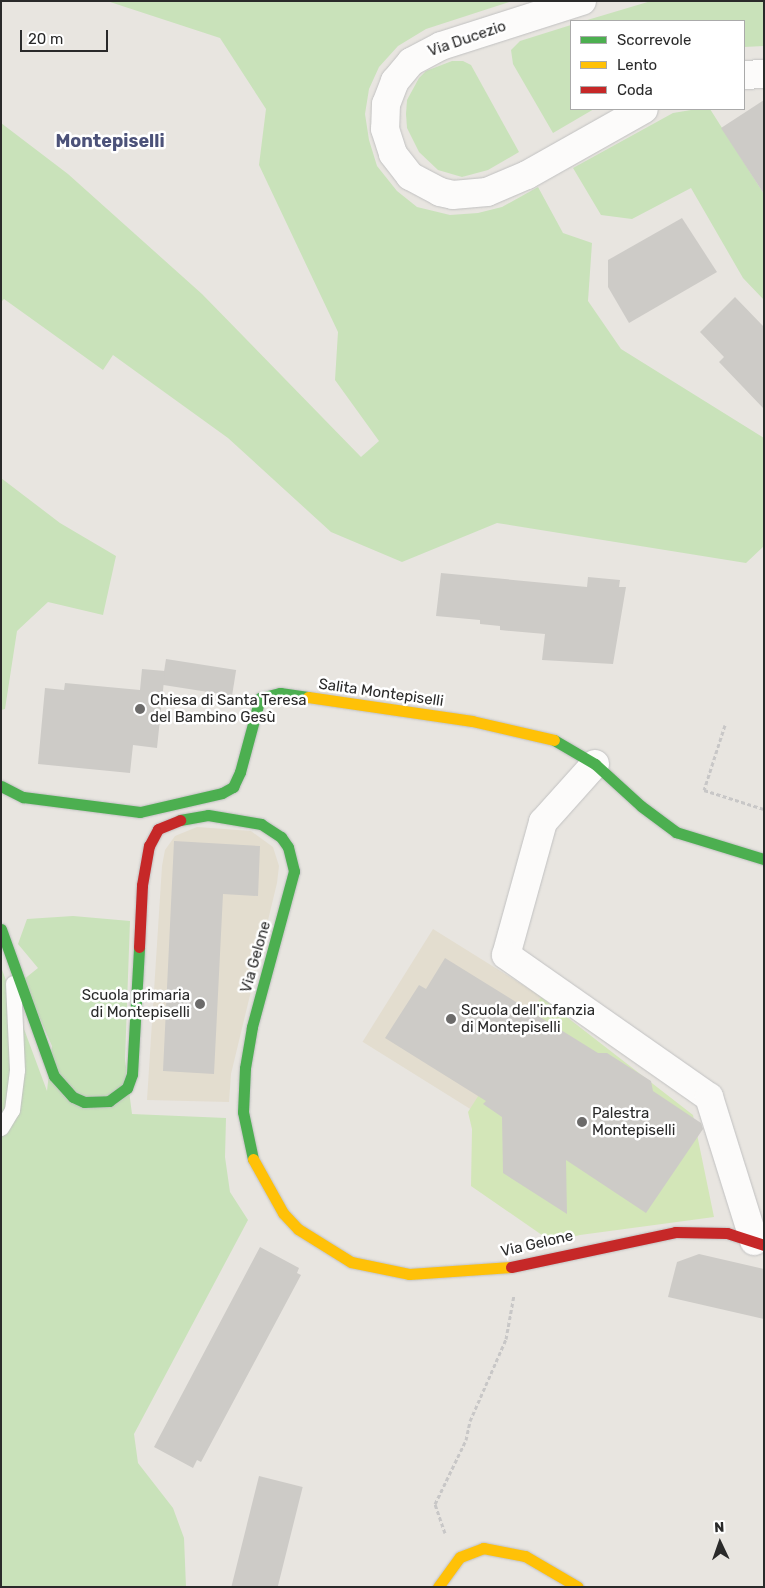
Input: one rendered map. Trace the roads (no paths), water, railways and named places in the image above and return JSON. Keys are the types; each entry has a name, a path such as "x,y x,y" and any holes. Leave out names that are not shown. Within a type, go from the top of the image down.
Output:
{"street":[{"name":"Via Ducezio","path":"582,1 441,46 411,62 395,81 386,104 385,129 393,154 410,176 440,192 453,195 487,192 527,175 642,110"},
{"path":"745,75 764,74"},
{"name":"Salita Montepiselli","path":"1,786 23,797 166,816 233,787 240,772 255,707 260,698 270,694 472,721 562,742 595,764 641,806 676,832 764,859"},
{"path":"595,764 543,822 506,955 709,1097 759,1243"},
{"name":"Via Gelone","path":"166,816 208,815 262,824 281,837 292,858 291,886 252,1027 243,1093 251,1154 259,1174 283,1212 298,1229 334,1253 388,1272 428,1275 504,1268 675,1232 713,1231 759,1243"},
{"path":"1,929 47,1061 63,1088 73,1097 98,1103 109,1101 127,1088 135,1055 145,862 166,816"},
{"path":"438,1587 460,1557 483,1548 508,1551 525,1556 578,1587"}],"lane":[{"path":"1,1128 12,1110 17,1070 12,962"}],"place":[{"name":"Chiesa di Santa Teresa del Bambino Gesù","path":"140,709"},
{"name":"Scuola primaria di Montepiselli","path":"200,1004"},
{"name":"Scuola dell'infanzia di Montepiselli","path":"451,1019"},
{"name":"Palestra Montepiselli","path":"582,1122"}],"district":[{"name":"Montepiselli","path":"110,141"}]}
